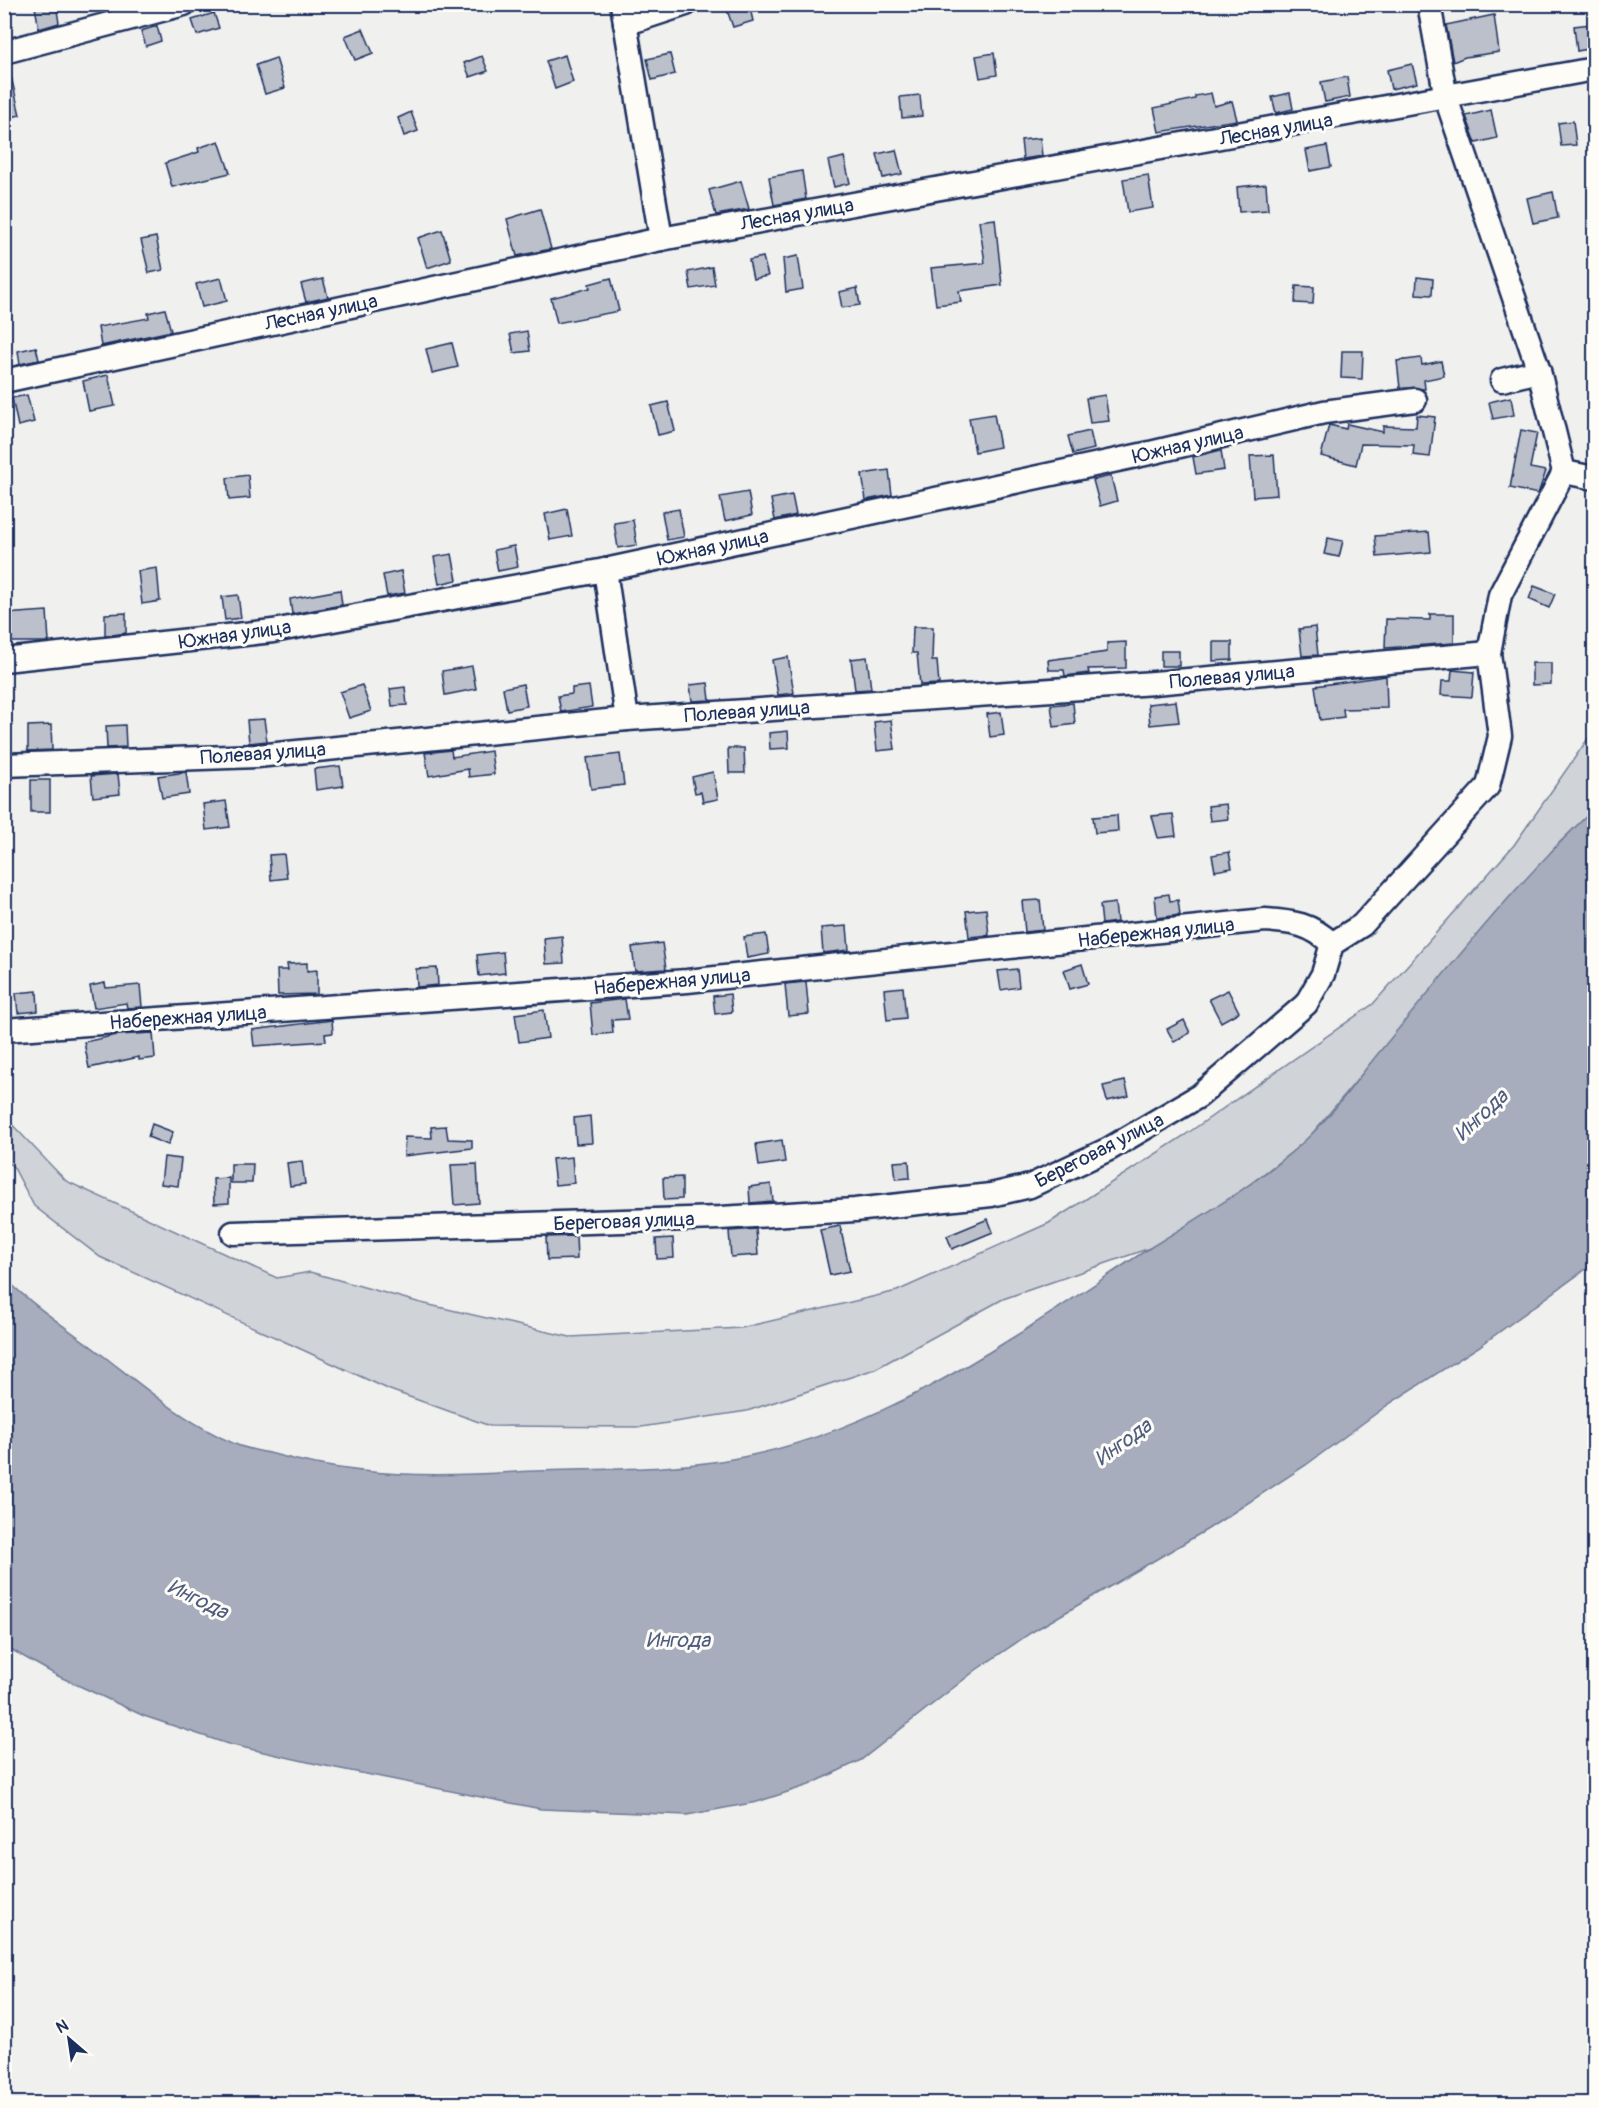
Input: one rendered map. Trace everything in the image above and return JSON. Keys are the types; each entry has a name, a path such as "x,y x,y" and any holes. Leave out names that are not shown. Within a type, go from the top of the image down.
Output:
{"street":[{"path":"4,52 184,4"},
{"path":"661,239 623,14 686,4"},
{"path":"1332,944 1362,925 1488,786 1500,736 1490,653 1500,595 1564,472 1539,371 1446,98 1429,4"},
{"name":"Лесная улица","path":"4,381 661,239 1446,98 1594,69"},
{"path":"1502,380 1539,371"},
{"name":"Южная улица","path":"4,660 273,631 605,570 1150,453 1324,412 1415,400"},
{"path":"1564,472 1594,478"},
{"path":"605,570 627,719"},
{"name":"Полевая улица","path":"4,765 257,756 627,719 1143,683 1490,653"},
{"name":"Набережная улица","path":"4,1030 687,981 1265,920 1287,921 1317,930 1332,944"},
{"name":"Береговая улица","path":"233,1233 731,1217 855,1210 991,1196 1030,1186 1109,1149 1199,1095 1306,1004 1323,974 1332,944"}],"shaded area":[{"path":"1594,730 1594,809 1558,844 1484,928 1306,1141 1227,1202 1150,1248 1003,1299 875,1369 747,1411 641,1427 490,1426 390,1390 100,1257 34,1206 14,1168 5,1159 5,1117 66,1181 277,1278 310,1272 421,1303 570,1337 741,1328 897,1291 1049,1223 1185,1135 1373,1004 1514,845"}],"water":[{"name":"Ингода","path":"1594,809 1594,1263 1480,1346 1389,1404 1306,1465 1208,1529 1032,1632 976,1670 861,1760 809,1785 757,1802 687,1815 541,1809 228,1744 144,1716 56,1675 5,1646 5,1278 52,1318 165,1404 199,1426 240,1446 310,1463 368,1472 427,1475 630,1469 715,1462 798,1443 851,1424 953,1374 1225,1201 1283,1160 1312,1134 1343,1099 1484,926 1537,866"}],"building":[{"path":"56,4 59,23 39,29 35,7"},
{"path":"749,4 753,21 733,27 727,10"},
{"path":"214,13 219,28 197,35 192,20"},
{"path":"1494,15 1499,52 1465,57 1453,62 1446,25"},
{"path":"1591,24 1594,48 1577,51 1574,26"},
{"path":"157,26 161,41 146,46 141,31"},
{"path":"363,29 373,53 355,60 345,36"},
{"path":"994,53 997,75 980,78 976,56"},
{"path":"670,54 675,74 652,80 647,59"},
{"path":"565,55 573,82 555,89 546,61"},
{"path":"482,56 488,71 470,77 464,63"},
{"path":"276,58 285,88 265,94 256,65"},
{"path":"1412,64 1417,83 1391,89 1387,70"},
{"path":"10,72 20,115 4,119 4,73"},
{"path":"1347,77 1350,97 1325,102 1321,82"},
{"path":"1211,93 1214,106 1232,101 1237,120 1159,132 1154,108"},
{"path":"1290,93 1293,109 1276,113 1272,97"},
{"path":"920,95 922,116 902,118 900,97"},
{"path":"1491,110 1497,138 1476,143 1466,116"},
{"path":"411,112 418,131 404,136 398,118"},
{"path":"1573,121 1576,145 1561,146 1558,123"},
{"path":"1040,138 1042,156 1023,159 1021,140"},
{"path":"219,141 230,173 172,187 165,163 199,152 198,148"},
{"path":"1327,146 1331,167 1310,171 1306,150"},
{"path":"896,150 902,174 883,178 877,154"},
{"path":"844,157 850,183 834,187 828,161"},
{"path":"802,171 806,199 774,205 769,177"},
{"path":"1148,175 1153,208 1128,212 1123,179"},
{"path":"741,181 749,209 716,215 709,190"},
{"path":"1266,184 1268,210 1239,212 1237,187"},
{"path":"1553,192 1558,218 1533,223 1527,198"},
{"path":"540,209 551,249 517,256 507,219"},
{"path":"995,219 1002,285 959,291 961,302 936,305 931,268 985,263 979,221"},
{"path":"442,230 451,260 427,268 418,238"},
{"path":"156,237 163,270 149,273 141,240"},
{"path":"798,256 803,289 786,292 783,259"},
{"path":"763,257 768,276 753,279 749,260"},
{"path":"712,267 715,285 691,289 688,272"},
{"path":"1417,277 1433,279 1432,295 1416,294"},
{"path":"221,278 227,301 202,307 196,284"},
{"path":"611,278 619,311 557,323 551,298 590,288 589,284"},
{"path":"323,279 328,297 306,302 301,284"},
{"path":"1296,286 1314,287 1313,304 1295,303"},
{"path":"857,288 860,305 842,308 839,292"},
{"path":"165,309 171,331 101,346 98,327 149,318 148,313"},
{"path":"527,331 530,351 514,353 510,334"},
{"path":"452,343 458,367 432,373 426,349"},
{"path":"36,347 39,360 20,364 18,351"},
{"path":"1342,351 1363,351 1362,379 1341,378"},
{"path":"1421,358 1422,365 1441,361 1444,376 1424,380 1425,389 1400,388 1397,361"},
{"path":"108,375 115,406 89,411 83,381"},
{"path":"27,395 34,422 18,426 12,398"},
{"path":"1105,395 1109,421 1090,423 1086,398"},
{"path":"1511,397 1514,415 1493,419 1489,402"},
{"path":"668,402 675,431 658,435 651,406"},
{"path":"994,414 1000,447 975,452 969,418"},
{"path":"1417,415 1435,417 1430,457 1413,455 1414,445 1361,444 1356,465 1321,456 1329,425 1346,429 1347,424 1383,432 1383,426 1416,427"},
{"path":"1521,430 1537,433 1530,468 1546,471 1538,494 1510,488"},
{"path":"1090,431 1094,449 1073,454 1068,436"},
{"path":"1221,450 1224,470 1196,474 1193,457"},
{"path":"1274,455 1277,495 1253,497 1250,456"},
{"path":"889,470 892,495 866,500 862,474"},
{"path":"248,475 250,498 229,500 227,478"},
{"path":"1111,476 1117,501 1100,506 1093,480"},
{"path":"748,492 752,515 725,521 720,497"},
{"path":"792,495 796,515 775,520 771,499"},
{"path":"567,509 572,536 550,540 545,514"},
{"path":"679,509 684,537 667,540 662,512"},
{"path":"633,520 637,545 618,548 614,523"},
{"path":"1429,532 1431,552 1377,557 1375,536"},
{"path":"1328,538 1343,541 1339,557 1324,554"},
{"path":"514,546 518,567 498,571 494,550"},
{"path":"452,554 457,580 439,584 434,557"},
{"path":"157,568 160,601 142,604 138,571"},
{"path":"401,571 405,593 387,596 383,575"},
{"path":"1534,586 1555,594 1549,608 1529,599"},
{"path":"340,590 342,605 292,614 290,599"},
{"path":"238,595 241,618 225,620 222,597"},
{"path":"47,611 49,642 11,642 10,635 4,635 4,614"},
{"path":"126,613 126,633 105,636 105,614"},
{"path":"1430,614 1454,614 1454,643 1385,648 1386,619 1430,620"},
{"path":"913,627 933,627 932,661 937,661 939,684 920,685 917,653 912,653"},
{"path":"1315,627 1318,655 1302,656 1299,629"},
{"path":"1126,642 1126,668 1088,669 1089,673 1065,676 1064,670 1049,670 1048,660 1107,652 1107,643"},
{"path":"1213,642 1232,642 1232,660 1213,661"},
{"path":"1161,651 1179,651 1179,666 1161,666"},
{"path":"788,657 794,693 778,695 772,660"},
{"path":"867,657 871,689 855,690 851,659"},
{"path":"1532,663 1551,663 1551,684 1532,685"},
{"path":"472,666 476,689 445,695 442,671"},
{"path":"1452,670 1474,672 1472,697 1441,695 1442,681 1451,681"},
{"path":"1386,676 1387,708 1343,709 1344,717 1320,720 1315,686"},
{"path":"708,683 710,700 692,701 690,685"},
{"path":"523,684 527,706 507,710 503,688"},
{"path":"362,685 371,711 349,718 340,692"},
{"path":"589,686 592,707 561,712 558,696 572,694 572,688"},
{"path":"405,687 407,705 392,706 390,689"},
{"path":"1176,701 1179,722 1150,725 1148,704"},
{"path":"1073,703 1075,724 1054,727 1051,705"},
{"path":"1001,712 1004,735 990,737 987,714"},
{"path":"264,719 267,741 249,743 247,720"},
{"path":"891,720 895,749 877,751 874,722"},
{"path":"51,725 52,750 28,751 28,726"},
{"path":"125,725 126,747 107,748 106,726"},
{"path":"788,731 789,748 770,749 769,733"},
{"path":"728,748 744,748 745,773 729,773"},
{"path":"451,750 452,757 491,751 494,774 469,777 468,769 429,776 425,753"},
{"path":"620,754 624,785 591,789 587,758"},
{"path":"340,766 343,786 316,790 314,769"},
{"path":"186,772 189,794 162,798 158,776"},
{"path":"713,772 718,799 703,802 701,792 695,793 692,777"},
{"path":"118,774 120,794 93,797 91,776"},
{"path":"31,780 50,780 50,812 31,812"},
{"path":"226,801 230,827 206,830 203,804"},
{"path":"1226,804 1228,819 1210,821 1208,806"},
{"path":"1173,814 1176,836 1158,838 1152,816"},
{"path":"1117,815 1118,831 1095,833 1093,817"},
{"path":"1229,852 1232,868 1215,871 1212,855"},
{"path":"284,854 287,878 271,880 269,855"},
{"path":"1169,894 1170,901 1178,900 1180,915 1157,918 1155,896"},
{"path":"1040,900 1043,930 1025,932 1022,901"},
{"path":"1115,903 1117,922 1102,924 1100,905"},
{"path":"986,909 989,935 969,937 966,911"},
{"path":"847,926 849,950 823,953 821,928"},
{"path":"766,934 769,954 747,958 744,937"},
{"path":"562,936 564,963 546,964 544,938"},
{"path":"662,943 666,969 635,971 632,947"},
{"path":"503,952 505,973 479,976 477,955"},
{"path":"307,963 307,971 317,970 317,994 278,995 277,970 288,970 287,964"},
{"path":"1082,964 1088,984 1070,989 1064,970"},
{"path":"437,968 438,985 417,987 416,969"},
{"path":"1017,969 1019,987 1001,990 998,971"},
{"path":"806,982 809,1014 788,1016 785,984"},
{"path":"105,983 106,988 140,985 142,1007 127,1008 126,1003 94,1008 90,986"},
{"path":"903,987 906,1018 887,1020 884,989"},
{"path":"1228,990 1239,1012 1221,1022 1209,999"},
{"path":"37,991 38,1011 18,1013 16,993"},
{"path":"730,994 732,1012 715,1014 713,996"},
{"path":"625,999 628,1019 612,1020 613,1033 593,1035 590,1003"},
{"path":"544,1010 548,1038 519,1042 515,1014"},
{"path":"332,1020 333,1033 325,1034 326,1041 254,1046 252,1030"},
{"path":"1184,1020 1190,1033 1174,1042 1167,1029"},
{"path":"153,1033 155,1058 139,1060 139,1057 89,1068 84,1042 117,1035"},
{"path":"1125,1081 1129,1096 1107,1101 1103,1086"},
{"path":"590,1116 592,1143 576,1144 574,1118"},
{"path":"152,1124 173,1132 168,1145 148,1137"},
{"path":"446,1126 448,1139 472,1140 472,1148 404,1156 405,1137 432,1138 431,1127"},
{"path":"782,1140 785,1162 759,1166 756,1144"},
{"path":"164,1157 181,1159 178,1186 161,1184"},
{"path":"572,1157 574,1183 555,1185 552,1159"},
{"path":"302,1161 305,1184 290,1186 287,1163"},
{"path":"909,1161 910,1178 896,1179 894,1162"},
{"path":"231,1164 253,1164 252,1183 231,1183"},
{"path":"477,1164 479,1203 454,1205 451,1165"},
{"path":"682,1177 682,1199 664,1200 663,1178"},
{"path":"229,1178 229,1203 214,1204 213,1179"},
{"path":"771,1184 773,1201 750,1203 749,1187"},
{"path":"988,1219 993,1232 952,1249 947,1236"},
{"path":"840,1226 850,1271 830,1275 820,1230"},
{"path":"756,1229 758,1255 731,1257 729,1231"},
{"path":"576,1236 577,1259 547,1260 546,1237"},
{"path":"673,1238 674,1258 657,1259 656,1239"}]}
